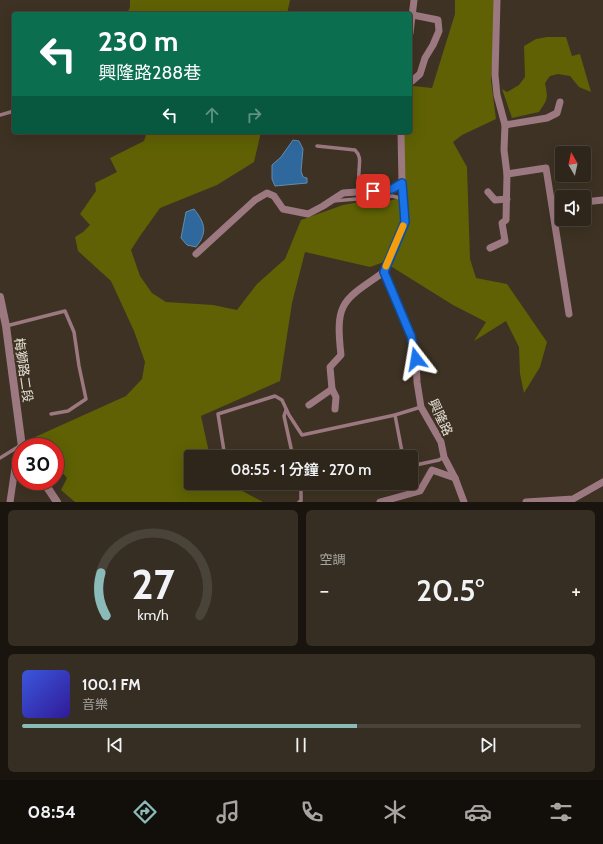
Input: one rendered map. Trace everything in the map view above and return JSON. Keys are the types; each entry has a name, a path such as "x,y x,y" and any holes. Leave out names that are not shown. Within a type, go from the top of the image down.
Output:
{"street":[{"path":"412,81 420,74 425,58 433,45 438,31 438,20 412,15 414,0"},
{"path":"490,248 505,241 502,223 506,220 507,199 507,174 504,150 505,125 497,95 495,74 497,0"},
{"path":"505,125 547,118 557,113 560,102"},
{"path":"335,409 336,397 332,389 330,367 341,354 339,317 343,304 353,293 384,272 405,222 402,183 401,134"},
{"path":"507,174 546,168 569,314"},
{"path":"196,254 254,200 267,193 274,196 283,209 308,214 343,193 392,189 402,183"},
{"path":"488,192 495,200 507,199"},
{"path":"591,201 603,200"},
{"name":"興隆路","path":"384,272 411,336 416,359 417,382 421,407 441,442 444,457 455,478 464,502"},
{"name":"梅獅路二段","path":"0,297 6,326 21,438"},
{"path":"309,405 332,389"},
{"path":"380,502 420,491 432,470 455,478"},
{"path":"526,502 573,499 603,482"},
{"name":"梅獅路二段","path":"10,502 12,488"},
{"path":"43,490 51,502"},
{"path":"49,490 57,502"}],"lane":[{"path":"0,115 12,112"},
{"path":"318,146 355,150 359,154 360,192"},
{"path":"330,201 392,196 404,199"},
{"path":"6,326 65,311 74,332 86,399 68,411 51,414"},
{"path":"224,450 218,414 276,396 282,400 286,410 302,435 395,415 421,407"},
{"path":"286,410 284,416 291,450"},
{"path":"395,415 402,450"},
{"path":"0,458 5,453 12,451"},
{"path":"418,464 439,460 444,457"},
{"path":"299,502 301,501 301,490"}],"shaded area":[{"path":"130,0 290,0 287,12 128,12 130,7"},
{"path":"455,0 496,0 491,80 496,119 462,135 453,142 467,167 470,259 476,278 507,284 547,342 540,367 524,393 520,374 519,347 506,321 474,341 486,322 453,305 384,262 370,267 305,252 292,303 280,381 201,416 208,450 184,450 184,490 240,490 263,502 75,502 61,490 64,490 64,484 67,478 64,474 64,438 35,437 126,396 142,379 145,362 134,331 111,281 78,251 75,237 90,225 80,214 96,191 95,183 117,172 110,158 144,141 146,134 261,134 254,162 217,185 160,208 131,250 140,276 152,293 166,302 213,305 237,310 257,284 285,259 301,220 343,205 371,200 388,201 405,197 404,139 405,134 412,134 413,86 432,88 455,14"},
{"path":"547,37 566,37 572,56 580,54 591,92 579,87 570,76 558,74 550,76 545,83 547,92 546,99 539,112 512,118 502,89 507,92 519,85 525,77 524,46 536,39"}],"water":[{"path":"293,140 299,141 303,149 301,171 303,177 307,178 307,183 275,186 272,179 272,165 281,157"},
{"path":"194,209 201,219 204,228 200,242 196,247 187,245 181,238 186,212"}],"slow traffic":[{"path":"386,266 403,226"}],"route":[{"path":"373,191 392,189 402,183 405,222 384,272 411,336 416,359"}]}
